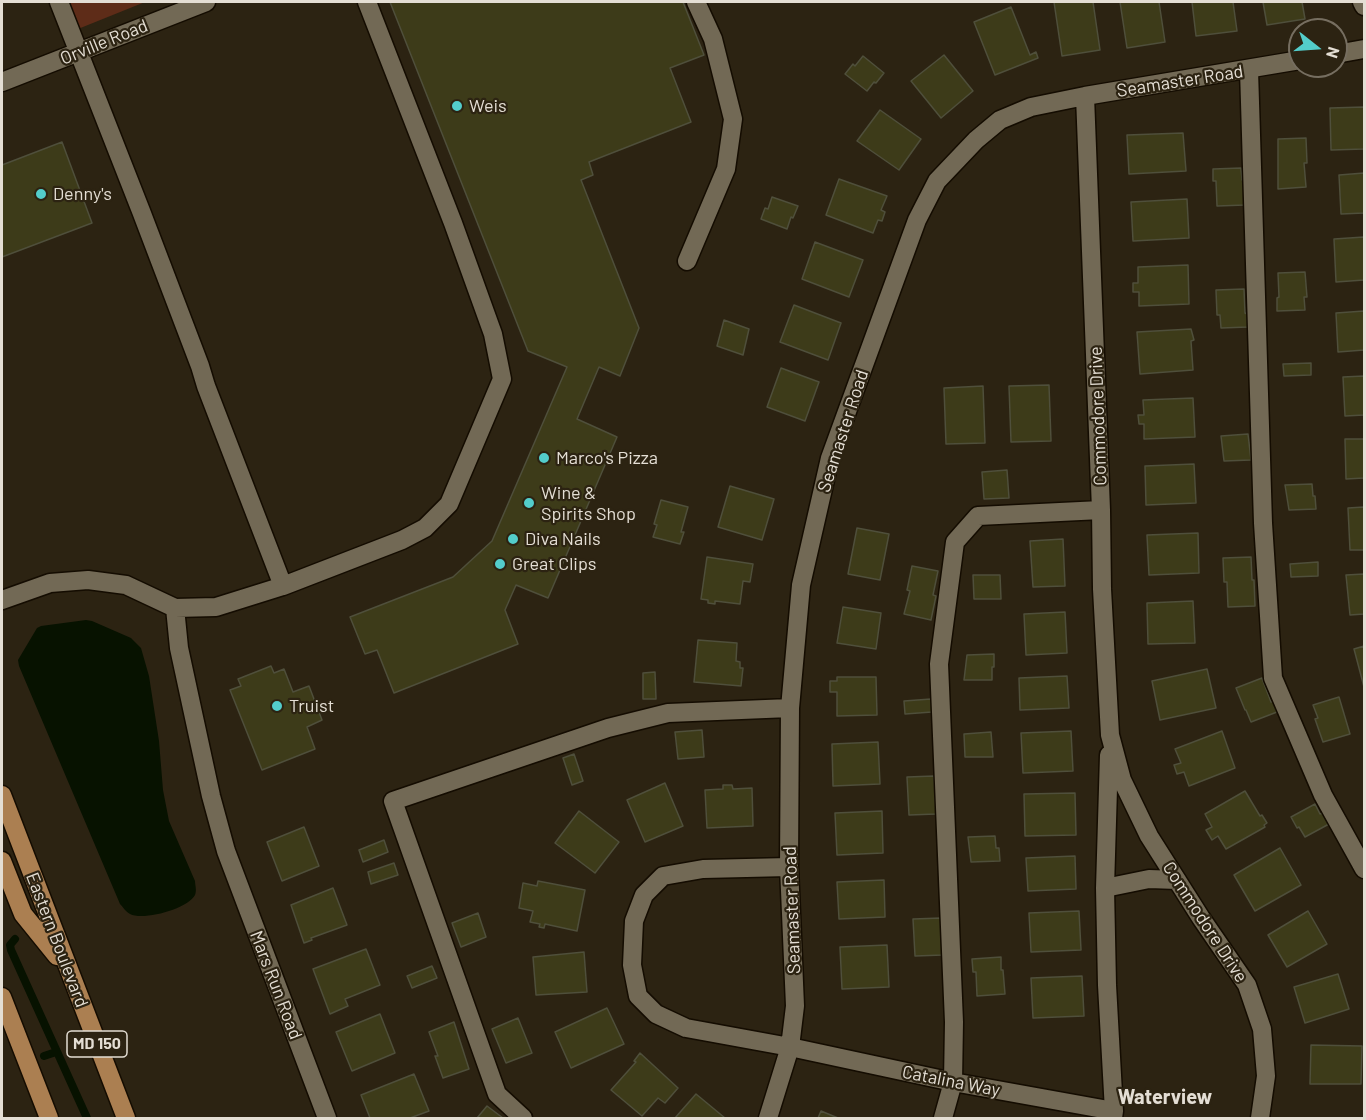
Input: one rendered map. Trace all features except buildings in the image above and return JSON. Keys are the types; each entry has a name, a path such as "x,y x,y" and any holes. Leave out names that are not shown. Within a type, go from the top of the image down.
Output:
{"main road":[{"name":"Eastern Boulevard","path":"2,795 126,1119"},
{"path":"2,861 23,914 68,969"},
{"path":"2,998 49,1119"}],"street":[{"path":"59,2 283,586"},
{"name":"Orville Road","path":"2,82 206,2"},
{"path":"2,600 50,583 88,580 126,585 175,608 216,607 283,586 402,540 425,528 449,504 502,379 493,334 453,223 367,2"},
{"path":"687,261 726,169 733,119 713,39 696,2"},
{"path":"1362,2 1365,6"},
{"path":"1348,52 1365,49"},
{"name":"Seamaster Road","path":"768,1119 790,1047 795,1006 789,867 790,708 801,585 830,458 917,220 937,181 976,140 1000,120 1031,106 1288,62"},
{"path":"1249,70 1263,523 1273,678 1323,795 1365,869"},
{"name":"Commodore Drive","path":"1085,96 1102,590 1110,735 1106,888 1107,985 1113,1115"},
{"path":"943,1119 953,1082 954,1022 939,664 955,542 978,516 1101,510"},
{"name":"Mars Run Road","path":"175,608 179,648 210,796 226,851 327,1119"},
{"path":"523,1119 497,1094 393,801 608,728 668,713 790,708"},
{"name":"Commodore Drive","path":"1110,735 1122,780 1149,836 1247,985 1262,1029 1266,1076 1260,1119"},
{"name":"Catalina Way","path":"789,867 703,869 663,876 644,895 633,921 632,965 638,996 656,1014 686,1028 790,1047 1113,1115"},
{"path":"1106,888 1149,879 1177,880"}],"shaded area":[{"path":"64,2 145,2 73,31"},
{"path":"86,620 131,638 141,648 149,676 169,821 195,881 196,889 195,895 184,905 154,915 136,916 120,904 19,666 18,660 37,628"}],"waterway":[{"path":"15,939 10,945 11,950 87,1118"},
{"path":"44,1056 56,1052"}],"place":[{"name":"Weis","path":"457,106"},
{"name":"Denny's","path":"41,194"},
{"name":"Marco's Pizza","path":"544,458"},
{"name":"Wine & Spirits Shop","path":"529,503"},
{"name":"Diva Nails","path":"513,539"},
{"name":"Great Clips","path":"500,564"},
{"name":"Truist","path":"277,706"}],"district":[{"name":"Waterview","path":"1165,1097"}]}
